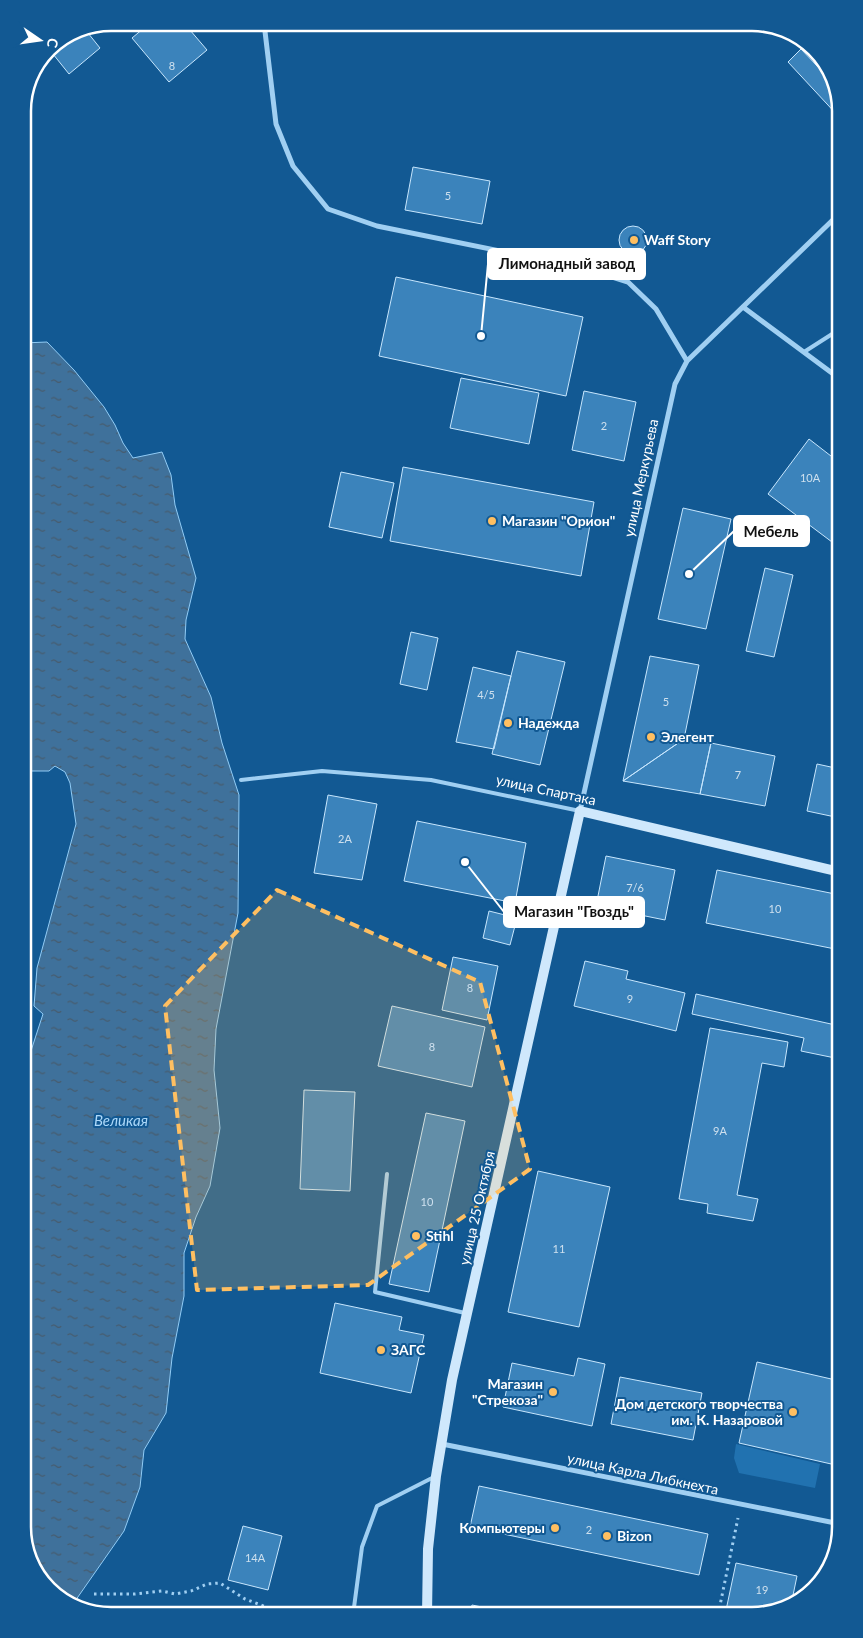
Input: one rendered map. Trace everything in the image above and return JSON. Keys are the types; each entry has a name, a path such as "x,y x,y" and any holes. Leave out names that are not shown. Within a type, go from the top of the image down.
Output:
{"street":[{"path":"265,31 276,124 293,166 328,208 377,226 584,268 628,282 656,309 687,361"},
{"name":"улица Меркурьева","path":"580,811 666,415 675,384 687,361 832,221"},
{"path":"743,307 832,373"},
{"name":"улица Спартака","path":"580,811 832,870"},
{"name":"улица 25 Октября","path":"427,1607 428,1549 436,1476 452,1380 580,811"},
{"name":"улица Карла Либкнехта","path":"442,1444 832,1522"}],"lane":[{"path":"804,352 832,334"},
{"name":"улица Спартака","path":"241,780 322,770 431,780 580,811"},
{"path":"387,1174 375,1292 467,1314"},
{"path":"354,1607 362,1547 377,1506 436,1476"}],"path":[{"path":"720,1607 741,1505"},
{"path":"94,1594 136,1594 162,1590 175,1594 191,1591 207,1584 220,1583 245,1599 266,1607"}],"highlighted area":[{"path":"277,890 480,982 530,1169 368,1285 197,1290 165,1006"}],"shaded area":[{"path":"736,1444 820,1464 815,1488 739,1473 734,1458"}],"water":[{"name":"Великая","path":"47,342 74,370 104,407 133,458 162,452 171,475 175,505 196,578 186,620 185,639 211,697 222,743 239,795 238,913 216,1029 214,1070 220,1128 210,1186 196,1217 184,1253 184,1296 172,1358 166,1413 144,1450 140,1487 124,1531 77,1598 59,1587 42,1567 37,1557 31,1527 31,1051 43,1014 34,1006 37,968 76,824 70,783 65,772 55,766 49,771 31,771 31,343"}],"building":[{"path":"140,31 191,31 207,50 169,82 132,38"},
{"path":"89,34 100,48 69,74 62,65 65,65 65,46 86,35"},
{"path":"801,49 818,67 826,81 832,109 788,62"},
{"path":"413,167 490,181 482,224 405,210"},
{"path":"633,226 643,230 647,240 643,250 633,254 623,250 619,240 623,230"},
{"path":"396,277 583,317 566,396 379,356"},
{"path":"461,378 539,393 529,444 450,428"},
{"path":"584,391 636,402 624,461 572,450"},
{"path":"809,439 832,457 832,542 768,494"},
{"name":"Магазин \"Орион\"","path":"403,467 594,502 581,576 390,541"},
{"path":"341,472 394,483 382,538 329,527"},
{"path":"683,508 731,519 706,629 658,619"},
{"path":"765,568 793,575 774,657 746,651"},
{"path":"411,632 438,638 427,690 400,684"},
{"path":"517,651 565,662 540,765 492,754"},
{"path":"650,656 699,665 684,739 623,781"},
{"path":"473,667 511,676 494,749 456,742"},
{"path":"684,739 711,743 700,794 623,781"},
{"path":"711,743 775,756 765,806 700,794"},
{"path":"817,764 832,767 832,816 807,811"},
{"path":"328,795 377,804 362,880 314,873"},
{"path":"417,821 526,843 515,903 404,881"},
{"path":"606,856 675,870 665,920 596,906"},
{"path":"717,870 832,893 832,948 706,923"},
{"path":"489,911 517,918 510,945 483,938"},
{"path":"453,957 498,966 487,1020 442,1010"},
{"path":"585,961 628,971 626,979 685,993 676,1031 574,1006"},
{"path":"696,994 832,1024 832,1057 801,1051 804,1038 692,1014"},
{"path":"392,1006 485,1027 472,1087 378,1066"},
{"path":"710,1028 788,1042 784,1067 762,1063 737,1195 758,1199 753,1221 707,1213 708,1204 679,1199"},
{"path":"304,1090 355,1092 350,1191 300,1189"},
{"path":"426,1113 465,1121 429,1292 389,1284"},
{"path":"538,1171 610,1187 579,1327 508,1312"},
{"path":"335,1303 402,1317 399,1330 424,1335 411,1393 320,1373"},
{"name":"Магазин \"Стрекоза\"","path":"578,1358 605,1364 592,1426 503,1407 512,1363 574,1376"},
{"name":"Дом детского творчества им. К. Назаровой","path":"757,1362 832,1379 832,1464 739,1443"},
{"path":"620,1377 702,1393 693,1440 611,1424"},
{"path":"479,1486 708,1534 699,1575 470,1527"},
{"path":"243,1526 282,1536 268,1590 228,1580"},
{"path":"736,1563 797,1576 793,1595 782,1601 752,1607 727,1607"}],"place":[{"name":"Waff Story","path":"634,240"},
{"name":"Лимонадный завод","path":"481,336"},
{"name":"Магазин \"Орион\"","path":"492,521"},
{"name":"Мебель","path":"689,574"},
{"name":"Надежда","path":"508,723"},
{"name":"Элегент","path":"651,737"},
{"name":"Магазин \"Гвоздь\"","path":"465,862"},
{"name":"Stihl","path":"416,1236"},
{"name":"ЗАГС","path":"381,1350"},
{"name":"Магазин \"Стрекоза\"","path":"553,1392"},
{"name":"Дом детского творчества им. К. Назаровой","path":"793,1412"},
{"name":"Компьютеры","path":"555,1528"},
{"name":"Bizon","path":"607,1536"}]}
